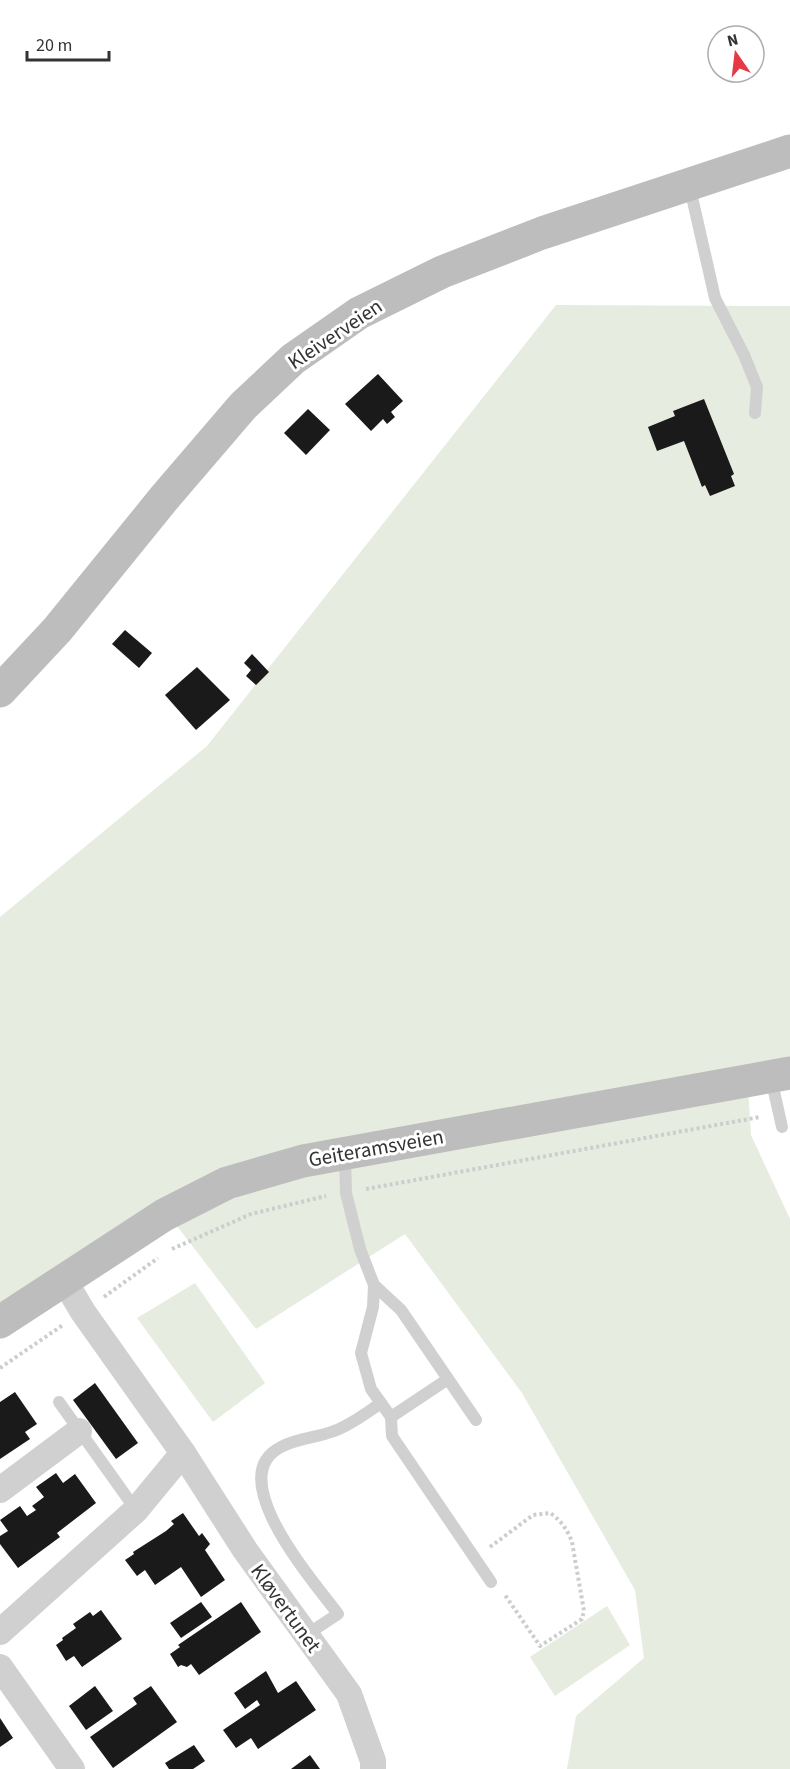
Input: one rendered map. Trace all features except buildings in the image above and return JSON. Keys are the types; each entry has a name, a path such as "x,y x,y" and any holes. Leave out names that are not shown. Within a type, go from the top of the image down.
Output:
{"street":[{"name":"Kleiverveien","path":"0,691 57,630 165,497 243,406 293,359 359,313 442,272 542,233 790,151"},
{"name":"Geiteramsveien","path":"0,1322 164,1215 227,1183 303,1161 781,1075"},
{"name":"Kløvertunet","path":"64,1280 83,1312 183,1453 245,1550 349,1694 374,1761 374,1769"},
{"path":"0,1490 79,1431"},
{"path":"0,1632 136,1510 183,1453"},
{"path":"0,1667 72,1769"}],"lane":[{"path":"688,183 715,298 744,355 757,387 755,413"},
{"path":"781,1075 779,1113 782,1127"},
{"path":"345,1153 346,1193 360,1249 374,1286 373,1307 361,1353 370,1389 391,1417 392,1436 491,1582"},
{"path":"374,1286 401,1310 476,1420"},
{"path":"391,1417 448,1379"},
{"path":"59,1401 136,1510"},
{"path":"306,1635 338,1614 285,1542 265,1504 260,1486 261,1471 268,1457 278,1448 346,1426 381,1403"}],"path":[{"path":"169,1250 251,1214 308,1199 779,1113"},
{"path":"0,1368 160,1257"},
{"path":"475,1558 533,1515 550,1513 556,1517 572,1542 584,1611 582,1619 540,1646 499,1587 491,1582"}],"shaded area":[{"path":"556,305 790,306 790,1060 747,1072 751,1135 790,1219 790,1769 567,1769 576,1716 644,1658 635,1590 522,1393 405,1234 256,1329 164,1209 0,1311 0,917 207,746"},
{"path":"195,1283 265,1383 213,1422 137,1318"},
{"path":"607,1606 630,1645 555,1696 530,1657"}]}
